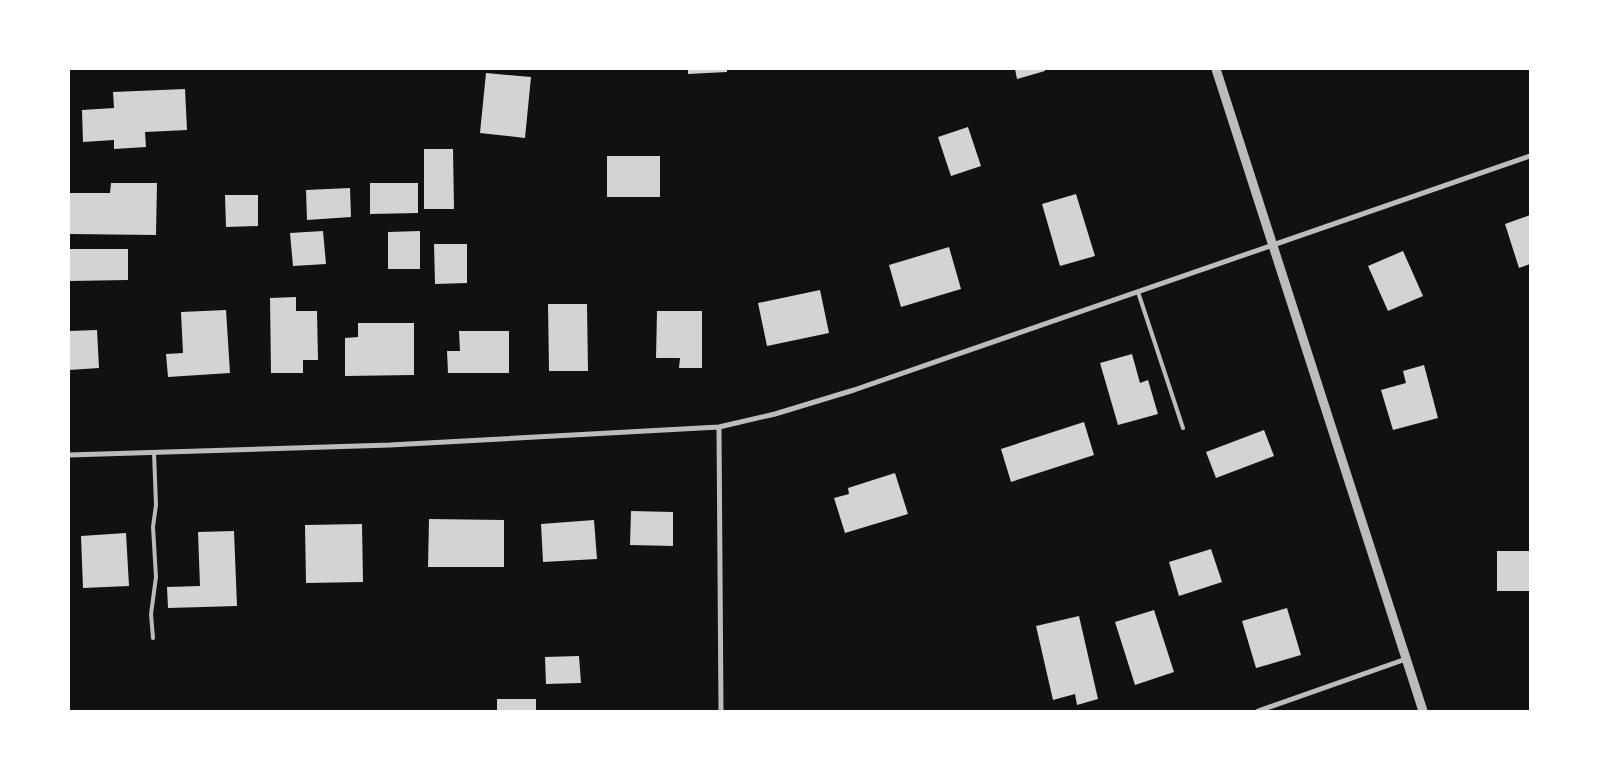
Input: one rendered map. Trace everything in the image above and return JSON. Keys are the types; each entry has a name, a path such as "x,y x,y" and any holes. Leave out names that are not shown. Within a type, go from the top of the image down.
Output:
{"street":[{"path":"1216,69 1423,711"},
{"path":"69,455 390,445 719,428 775,414 854,390 1530,156"},
{"path":"719,428 721,711"},
{"path":"1258,711 1406,659"}],"lane":[{"path":"1138,292 1184,428"},
{"path":"154,452 156,505 153,527 156,577 152,614 154,638"}],"building":[{"path":"688,69 727,69 727,72 688,74"},
{"path":"1015,69 1044,69 1045,71 1017,79"},
{"path":"486,73 531,77 525,138 480,133"},
{"path":"185,89 187,130 145,132 146,147 114,149 114,140 83,142 82,110 114,108 113,92"},
{"path":"968,127 981,166 951,176 938,137"},
{"path":"424,149 453,149 454,209 424,209"},
{"path":"607,156 660,156 660,197 607,197"},
{"path":"111,183 157,183 156,235 69,234 69,193 110,193"},
{"path":"370,183 418,183 418,213 370,214"},
{"path":"350,188 351,217 307,220 306,190"},
{"path":"1076,194 1095,256 1060,266 1042,204"},
{"path":"225,195 258,195 258,226 226,227"},
{"path":"1530,215 1530,264 1519,268 1505,224"},
{"path":"323,231 326,264 293,266 290,233"},
{"path":"420,231 420,269 388,269 388,232"},
{"path":"434,244 467,244 467,283 435,284"},
{"path":"949,247 961,289 901,307 889,265"},
{"path":"69,249 128,249 128,280 70,281"},
{"path":"1403,251 1423,296 1388,311 1368,266"},
{"path":"820,290 829,333 767,346 758,303"},
{"path":"296,297 296,311 317,311 318,360 303,360 303,373 271,373 270,298"},
{"path":"548,304 587,304 588,371 549,371"},
{"path":"226,310 230,373 168,377 166,354 183,353 181,312"},
{"path":"657,311 702,311 702,368 679,368 680,358 656,358"},
{"path":"358,323 414,323 414,375 345,376 345,338 358,337"},
{"path":"97,330 99,368 69,370 69,331"},
{"path":"459,331 509,331 509,373 448,373 447,351 460,351"},
{"path":"1132,354 1140,383 1148,380 1158,414 1118,425 1100,363"},
{"path":"1424,365 1438,418 1393,430 1381,390 1406,383 1403,371"},
{"path":"1084,422 1094,455 1011,482 1001,449"},
{"path":"1264,430 1274,456 1216,478 1206,452"},
{"path":"895,473 908,514 845,533 834,498 849,494 848,488"},
{"path":"631,511 673,512 673,546 630,545"},
{"path":"429,519 504,520 504,567 428,567"},
{"path":"594,520 597,559 543,562 541,524"},
{"path":"362,524 363,582 306,583 305,525"},
{"path":"234,531 237,606 168,608 167,587 200,586 198,532"},
{"path":"126,533 129,586 83,588 81,536"},
{"path":"1211,549 1222,582 1179,596 1169,562"},
{"path":"1497,551 1530,551 1530,591 1497,591"},
{"path":"1287,608 1301,655 1256,668 1242,621"},
{"path":"1154,610 1174,672 1135,685 1115,622"},
{"path":"1079,616 1098,699 1077,705 1075,694 1053,700 1036,626"},
{"path":"579,656 581,683 546,684 545,657"},
{"path":"497,699 536,699 536,711 497,711"}]}
